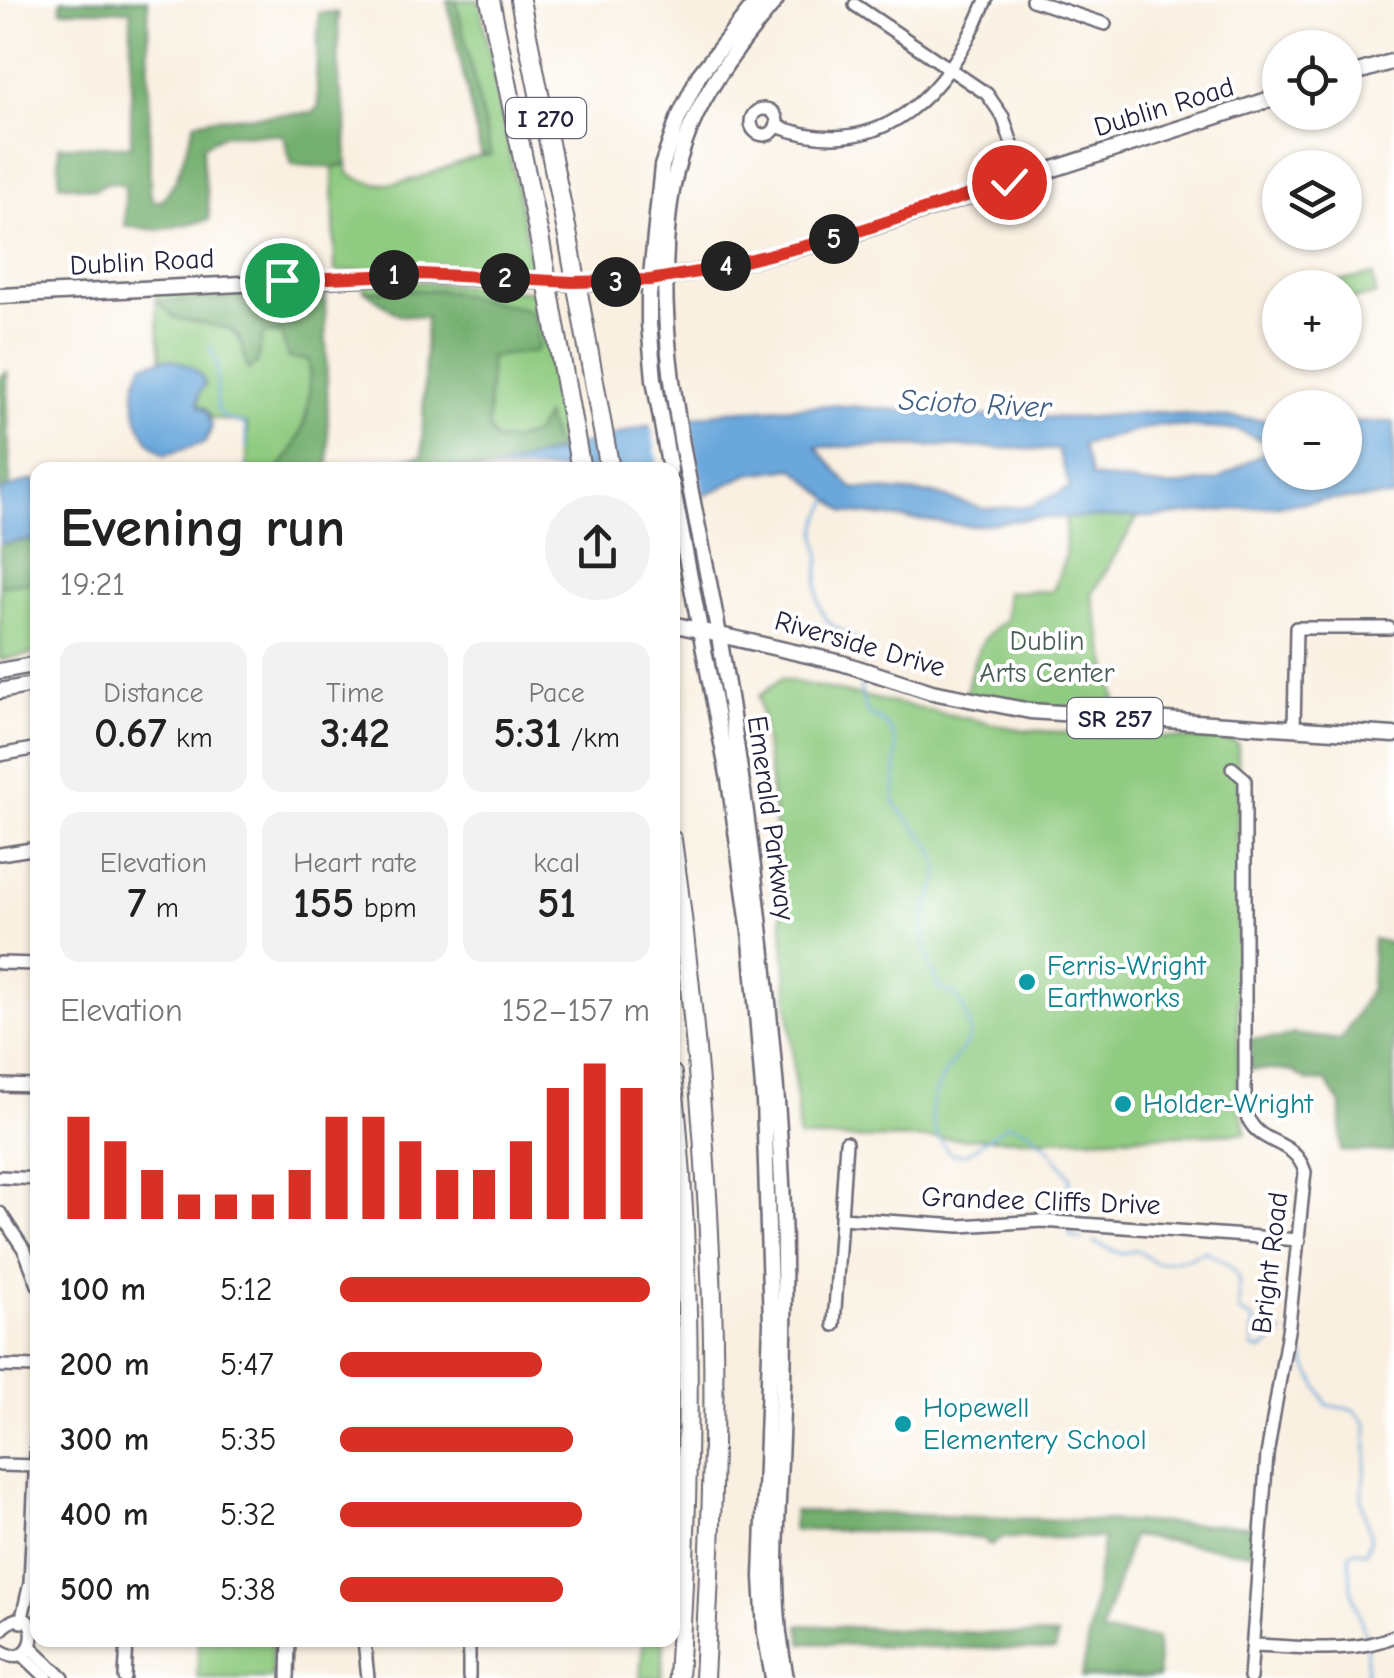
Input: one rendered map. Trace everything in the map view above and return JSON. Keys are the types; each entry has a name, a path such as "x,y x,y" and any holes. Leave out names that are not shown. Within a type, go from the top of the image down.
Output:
{"highway":[{"name":"I 270","path":"490,0 539,236 580,462"},
{"name":"I 270","path":"520,0 549,129 609,462"},
{"path":"680,910 698,1069 712,1276 712,1446 704,1678"},
{"path":"680,1200 686,1295 687,1442 680,1626"},
{"path":"678,1678 679,1647"}],"main road":[{"path":"669,462 649,324 658,190 669,141 699,76 758,0"},
{"name":"Emerald Parkway","path":"776,0 726,60 691,124 670,198 666,324 675,406 718,633 763,939 777,1107 783,1323 774,1577 777,1630 786,1678"},
{"path":"1362,71 1394,61"},
{"name":"Dublin Road","path":"0,296 421,274 572,282 650,280 704,271 837,238 1262,102"},
{"name":"Emerald Parkway","path":"680,527 732,798 764,1101 771,1323 762,1577 773,1678"},
{"name":"Riverside Drive","path":"680,625 842,663 932,692 1030,710 1394,735"},
{"path":"0,671 30,665"},
{"path":"0,691 30,685"}],"street":[{"path":"776,126 822,138 887,126 918,106 950,68 986,0"},
{"path":"1032,0 1105,24"},
{"path":"855,5 988,94 999,108 1023,178"},
{"path":"1294,728 1296,628 1389,628"},
{"path":"0,754 30,749"},
{"name":"Bright Road","path":"1232,768 1245,780 1245,1111 1255,1132 1288,1147 1301,1160 1305,1172 1289,1325 1267,1454 1250,1678"},
{"path":"0,854 30,849"},
{"path":"0,963 30,964"},
{"path":"1,1085 30,1086"},
{"path":"834,1325 846,1142"},
{"path":"0,1178 30,1179"},
{"path":"0,1214 30,1262"},
{"name":"Grandee Cliffs Drive","path":"841,1218 960,1226 1068,1223 1298,1240"},
{"path":"0,1366 30,1367"},
{"path":"0,1465 30,1466"},
{"path":"21,1622 30,1582"},
{"path":"0,1631 10,1623 21,1622 30,1630"},
{"path":"1253,1645 1366,1646 1394,1636"},
{"path":"29,1653 31,1647"},
{"path":"125,1678 126,1647"},
{"path":"288,1678 290,1647"},
{"path":"365,1647 368,1678"},
{"path":"469,1647 469,1678"},
{"path":"0,1650 9,1658 29,1653"},
{"path":"29,1653 47,1678"},
{"path":"29,1653 63,1678"}],"green space":[{"path":"61,0 148,0 153,201 162,201 176,180 195,122 313,113 319,106 319,12 338,13 339,85 346,115 347,164 333,168 292,165 283,135 225,134 203,146 209,220 158,230 125,226 125,186 110,182 96,189 59,184 59,146 131,146 131,10 61,10"},
{"path":"447,0 456,0 491,155 481,155"},
{"path":"456,0 479,0 533,269 427,265 335,272 333,168 347,164 348,173 383,184 419,178 490,154"},
{"path":"1373,275 1376,295 1362,298 1362,277"},
{"path":"398,280 537,292 566,447 557,450 545,417 535,434 515,440 496,441 488,428 490,357 526,309 414,289 365,291 362,281"},
{"path":"325,283 325,296 159,302 176,318 230,329 257,363 262,334 282,333 309,360 306,418 284,462 247,462 247,424 211,418 198,405 205,384 198,373 181,363 161,359 155,292"},
{"path":"440,290 526,309 534,315 539,345 536,351 490,357 488,428 496,441 515,440 534,434 545,416 557,450 519,462 391,462 422,456 426,317 398,315 365,291"},
{"path":"325,296 329,462 284,462 301,432 310,391 309,360 288,358 281,333 263,334 257,363 248,370 239,337 230,329 175,318 157,301"},
{"path":"7,372 10,487 0,491 0,377"},
{"name":"Dublin Arts Center","path":"1066,517 1138,517 1092,594 1120,719 965,698 981,644 1006,621 1006,592 1053,591 1065,557"},
{"path":"30,540 30,582 0,585 0,544"},
{"path":"30,582 30,654 0,660 0,585"},
{"path":"781,679 1022,730 1233,741 1238,745 1238,1099 1246,1133 1049,1139 799,1138 774,813 759,696"},
{"path":"1373,939 1394,944 1394,1152 1341,1151 1341,1105 1327,1082 1308,1081 1291,1071 1250,1069 1250,1039 1293,1034 1341,1040 1371,988"},
{"path":"794,1511 1253,1526 1251,1553 1132,1536 1101,1633 1157,1638 1158,1678 1082,1678 1103,1538 1003,1538 991,1546 982,1539 933,1532 793,1530"},
{"path":"799,1625 1057,1636 1055,1651 802,1643"},
{"path":"198,1647 272,1647 272,1678 197,1678"},
{"path":"642,1647 664,1647 662,1678 640,1678"}],"water":[{"path":"165,359 189,366 203,378 205,384 198,405 207,411 212,427 205,443 165,455 141,426 135,388 143,364"},
{"path":"833,405 974,416 1079,418 1156,412 1262,420 1262,441 1237,430 1159,425 1082,445 1092,477 1168,487 1217,480 1262,454 1262,490 1362,490 1362,422 1394,422 1394,497 1157,517 1037,518 970,526 845,512 794,468 749,474 680,508 680,462 522,462 646,426 729,411","holes":["816,447 1058,450 1070,488 1031,506 984,509 934,494 852,488"]},
{"path":"30,481 30,540 0,544 0,491"}],"pier":[{"path":"689,413 704,501 680,512 680,462 658,462 650,420"}],"waterway":[{"path":"210,346 217,363 217,410 245,425 247,449"},
{"path":"831,495 817,531 819,601 829,622 865,648 864,664"},
{"path":"859,677 869,715 881,721 894,739 894,802 937,859 938,876 924,918 925,943 939,989 954,993 969,1026 966,1044 944,1075 934,1099 935,1131 951,1154 966,1154 1008,1124 1028,1130 1047,1146 1070,1176 1070,1219"},
{"path":"1070,1227 1070,1236 1083,1240"},
{"path":"1093,1242 1122,1254 1136,1250 1156,1263 1205,1251 1228,1264 1237,1275 1239,1312 1254,1321 1252,1348 1263,1350 1283,1333"},
{"path":"1291,1334 1297,1335 1327,1405 1355,1410 1367,1425 1361,1499 1371,1538 1366,1552 1352,1551 1349,1556 1351,1589 1367,1639"},
{"path":"1366,1678 1367,1647"}],"place":[{"name":"Ferris-Wright Earthworks","path":"1027,982"},
{"name":"Holder-Wright","path":"1123,1104"},
{"name":"Hopewell Elementery School","path":"903,1424"}],"route":[{"path":"282,280 421,274 572,282 650,280 704,271 837,238 1009,182"}],"water label":[{"name":"Scioto River","path":"975,404"}]}
